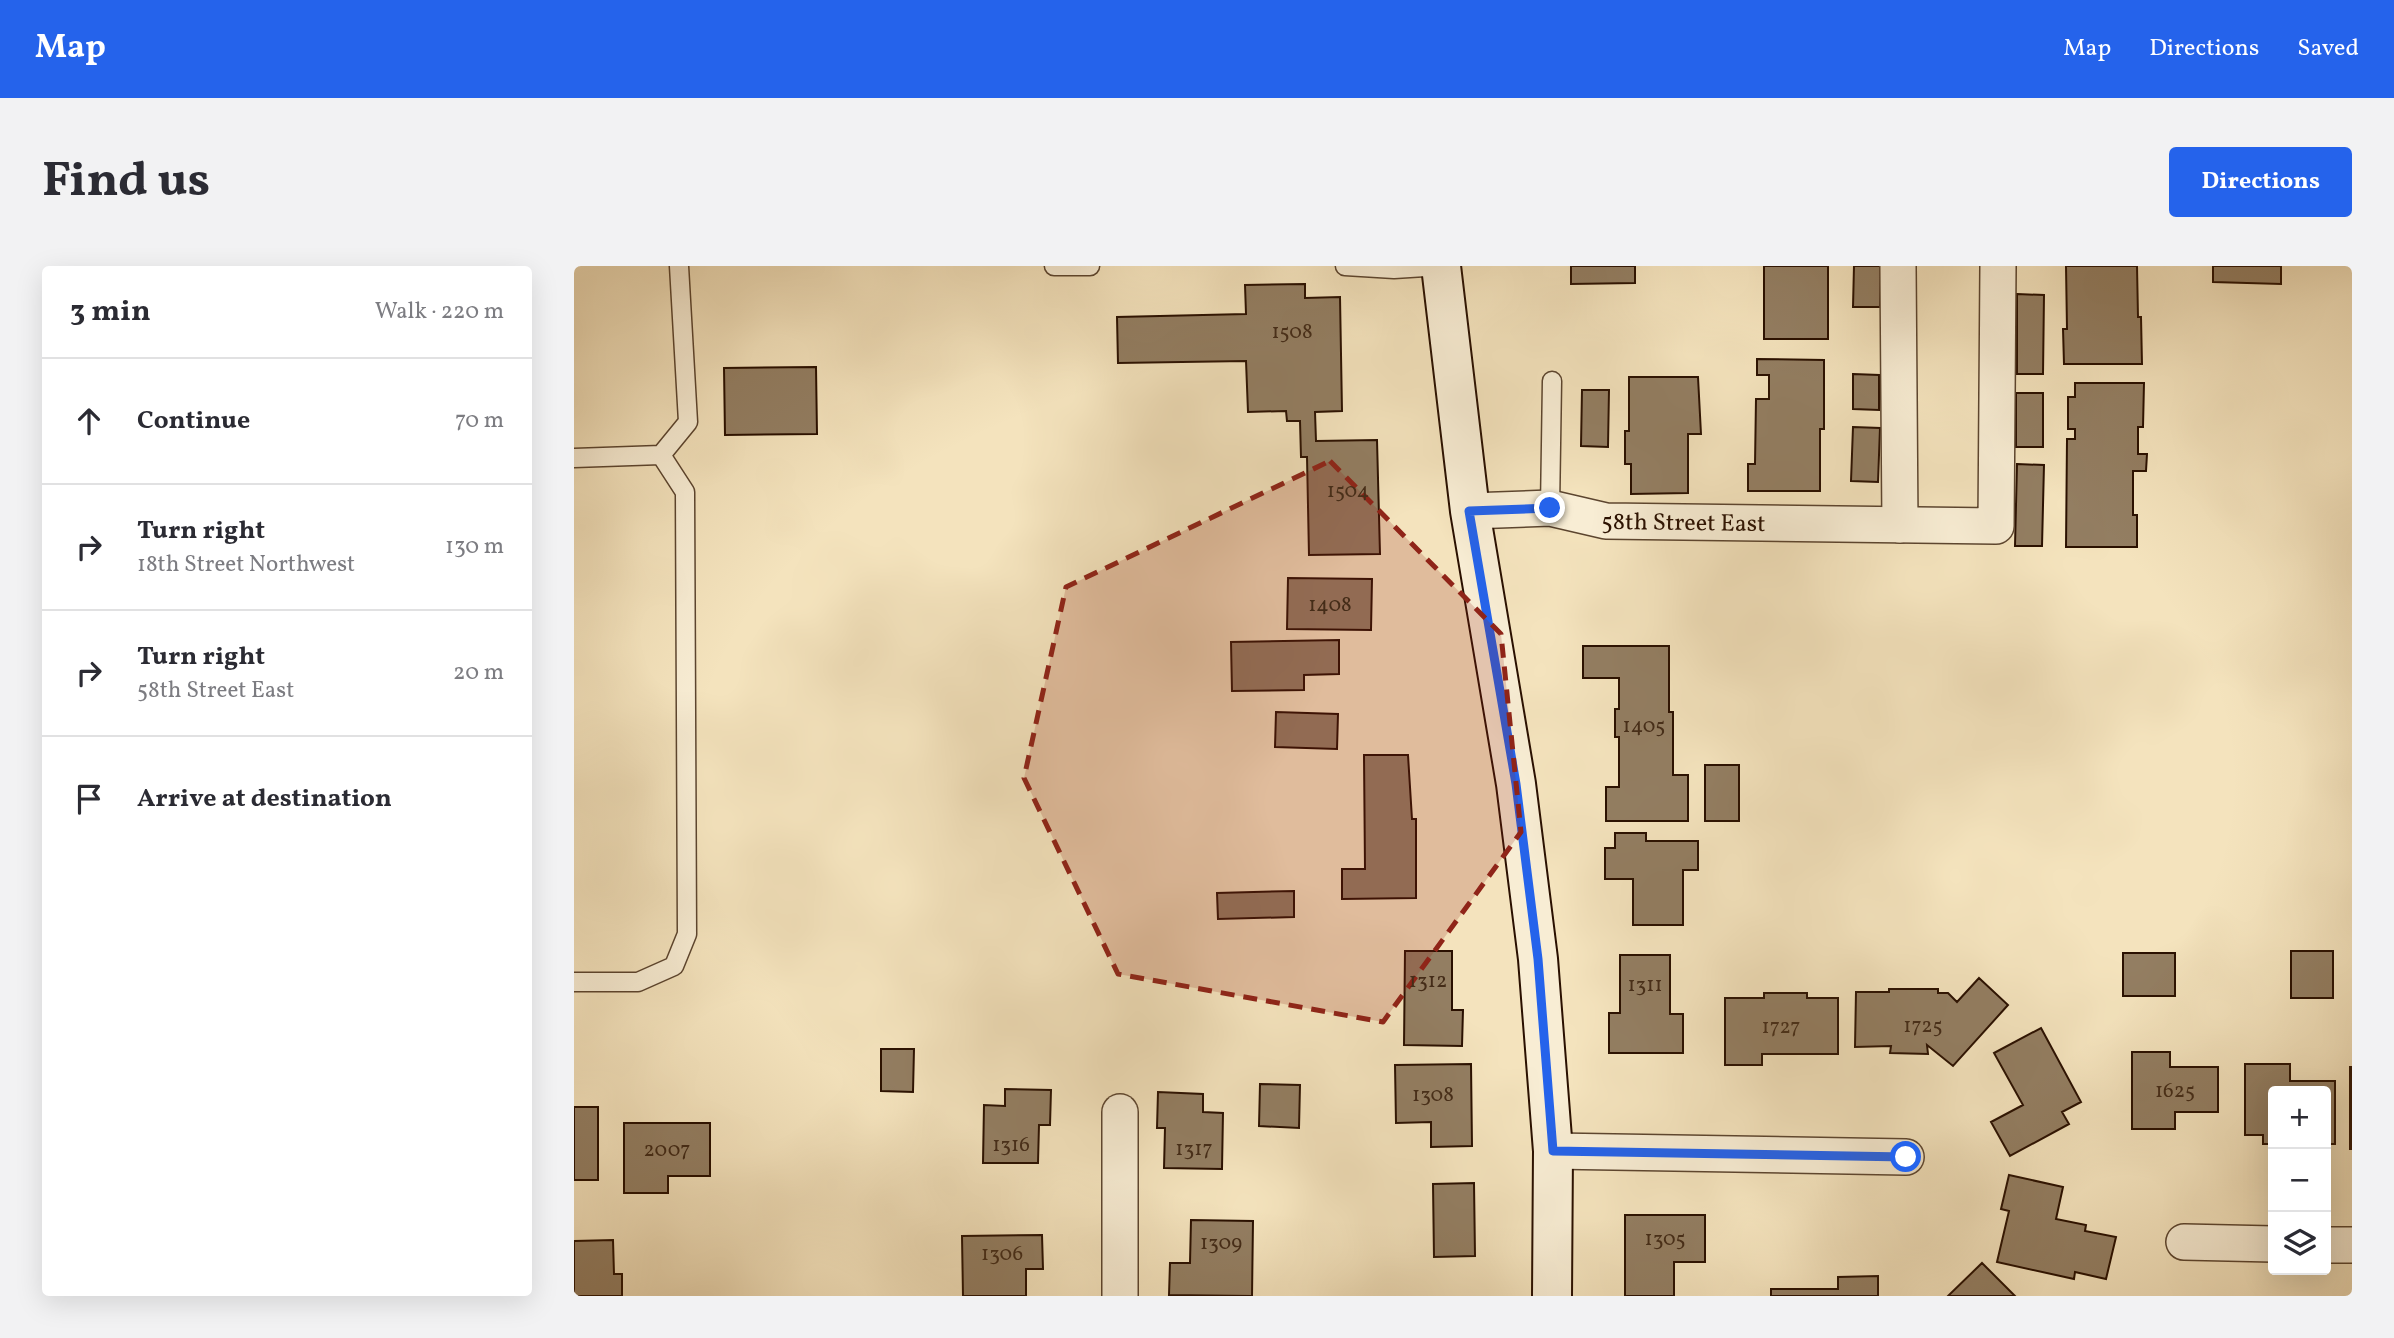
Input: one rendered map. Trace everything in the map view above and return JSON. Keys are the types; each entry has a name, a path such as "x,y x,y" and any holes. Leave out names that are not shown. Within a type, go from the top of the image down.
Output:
{"street":[{"path":"1441,266 1469,511 1520,820 1538,959 1553,1151 1552,1296"},
{"path":"1898,266 1900,524"},
{"name":"58th Street East","path":"1469,511 1550,508 1606,521 1996,526 1998,266"},
{"path":"1120,1112 1120,1296"},
{"path":"1553,1151 1906,1157"},
{"path":"2184,1242 2268,1244"},
{"path":"2331,1245 2352,1245"}],"lane":[{"path":"574,458 661,455 688,422 679,266"},
{"path":"1054,266 1090,266"},
{"path":"1345,266 1394,269 1441,266"},
{"path":"1550,508 1552,381"},
{"path":"574,982 638,982 674,966 687,934 685,492 661,455"}],"highlighted area":[{"path":"1330,461 1501,634 1521,832 1383,1022 1118,974 1024,778 1066,587"}],"building":[{"path":"1571,266 1635,266 1635,283 1571,284"},
{"path":"1764,266 1828,266 1828,339 1764,339"},
{"path":"1854,266 1881,266 1880,307 1853,307"},
{"path":"2066,266 2137,266 2142,364 2064,364 2063,329 2067,329"},
{"path":"2213,266 2281,266 2281,284 2213,282"},
{"path":"1305,284 1305,298 1340,297 1342,411 1315,412 1316,441 1377,440 1380,554 1309,555 1307,457 1301,457 1300,421 1287,421 1286,411 1248,412 1246,361 1118,363 1117,317 1246,314 1245,285"},
{"path":"2017,294 2044,295 2043,374 2017,374"},
{"path":"1757,359 1824,360 1824,429 1820,429 1820,491 1748,491 1748,464 1755,464 1756,399 1769,399 1769,375 1757,375"},
{"path":"816,367 817,434 725,435 724,368"},
{"path":"1853,374 1879,375 1879,410 1853,409"},
{"path":"1629,377 1698,377 1701,434 1688,434 1688,493 1631,494 1631,464 1625,464 1625,431 1629,431"},
{"path":"2075,383 2144,383 2143,427 2138,427 2138,454 2147,454 2146,471 2133,471 2133,515 2137,515 2137,547 2066,547 2067,439 2075,439 2075,429 2068,429 2068,397 2075,397"},
{"path":"1582,390 1609,390 1608,447 1581,446"},
{"path":"2016,393 2043,393 2043,447 2016,447"},
{"path":"1853,427 1880,428 1878,482 1851,481"},
{"path":"2017,464 2044,465 2042,546 2015,546"},
{"path":"1288,578 1372,579 1371,630 1287,629"},
{"path":"1339,640 1339,674 1304,675 1304,690 1232,691 1231,642"},
{"path":"1583,646 1669,646 1673,775 1688,775 1688,821 1606,821 1606,787 1619,787 1619,737 1615,737 1615,709 1619,709 1619,678 1583,678"},
{"path":"1276,712 1338,714 1337,749 1275,747"},
{"path":"1364,755 1408,755 1412,819 1416,819 1416,898 1342,899 1342,869 1365,869"},
{"path":"1705,765 1739,765 1739,821 1705,821"},
{"path":"1615,833 1646,833 1646,841 1698,841 1698,870 1683,870 1683,925 1633,925 1633,879 1605,879 1605,848 1615,848"},
{"path":"1294,891 1294,917 1218,919 1217,893"},
{"path":"1405,951 1452,951 1452,1010 1463,1010 1462,1046 1404,1045"},
{"path":"2291,951 2333,951 2333,998 2291,998"},
{"path":"2123,953 2175,953 2175,996 2123,996"},
{"path":"1620,955 1670,955 1670,1014 1683,1014 1683,1053 1609,1053 1609,1013 1620,1013"},
{"path":"1979,978 2008,1005 1953,1066 1927,1045 1928,1054 1890,1053 1891,1046 1855,1047 1856,992 1938,989 1938,993 1948,993 1957,1002"},
{"path":"1764,993 1807,993 1807,998 1838,998 1838,1054 1762,1054 1762,1065 1725,1065 1725,998 1764,998"},
{"path":"2041,1028 2081,1102 2062,1112 2069,1124 2010,1156 1991,1122 2023,1105 1994,1053"},
{"path":"881,1049 914,1049 913,1092 881,1091"},
{"path":"2132,1052 2170,1052 2170,1067 2218,1067 2218,1112 2175,1112 2175,1129 2132,1129"},
{"path":"1471,1064 1472,1146 1431,1147 1431,1122 1396,1123 1395,1065"},
{"path":"2245,1064 2290,1064 2290,1081 2335,1081 2335,1144 2331,1144 2331,1086 2268,1086 2268,1144 2263,1144 2263,1135 2245,1135"},
{"path":"2352,1067 2352,1149 2350,1149"},
{"path":"1260,1084 1300,1085 1299,1128 1259,1126"},
{"path":"1005,1089 1051,1090 1050,1125 1039,1125 1038,1163 983,1163 984,1105 1005,1106"},
{"path":"1158,1092 1203,1094 1203,1112 1223,1113 1222,1169 1164,1168 1165,1128 1157,1128"},
{"path":"574,1107 598,1107 598,1180 574,1180"},
{"path":"624,1123 710,1123 710,1176 668,1176 668,1193 624,1193"},
{"path":"2009,1175 2063,1187 2056,1219 2086,1225 2085,1231 2116,1237 2106,1279 2075,1272 2074,1279 1997,1262 2009,1211 2001,1209"},
{"path":"1474,1183 1475,1256 1434,1257 1433,1184"},
{"path":"1625,1215 1705,1215 1705,1262 1674,1262 1674,1296 1625,1296"},
{"path":"1191,1220 1253,1221 1252,1296 1169,1295 1170,1263 1190,1263"},
{"path":"1042,1235 1043,1269 1026,1269 1026,1296 963,1296 962,1236"},
{"path":"613,1240 614,1274 622,1274 622,1296 574,1296 574,1241"},
{"path":"1982,1263 2015,1296 1948,1296"},
{"path":"1878,1276 1878,1296 1771,1296 1771,1289 1838,1289 1838,1277"}],"route":[{"path":"1550,508 1469,511 1516,784 1538,959 1553,1151 1906,1157"}]}
